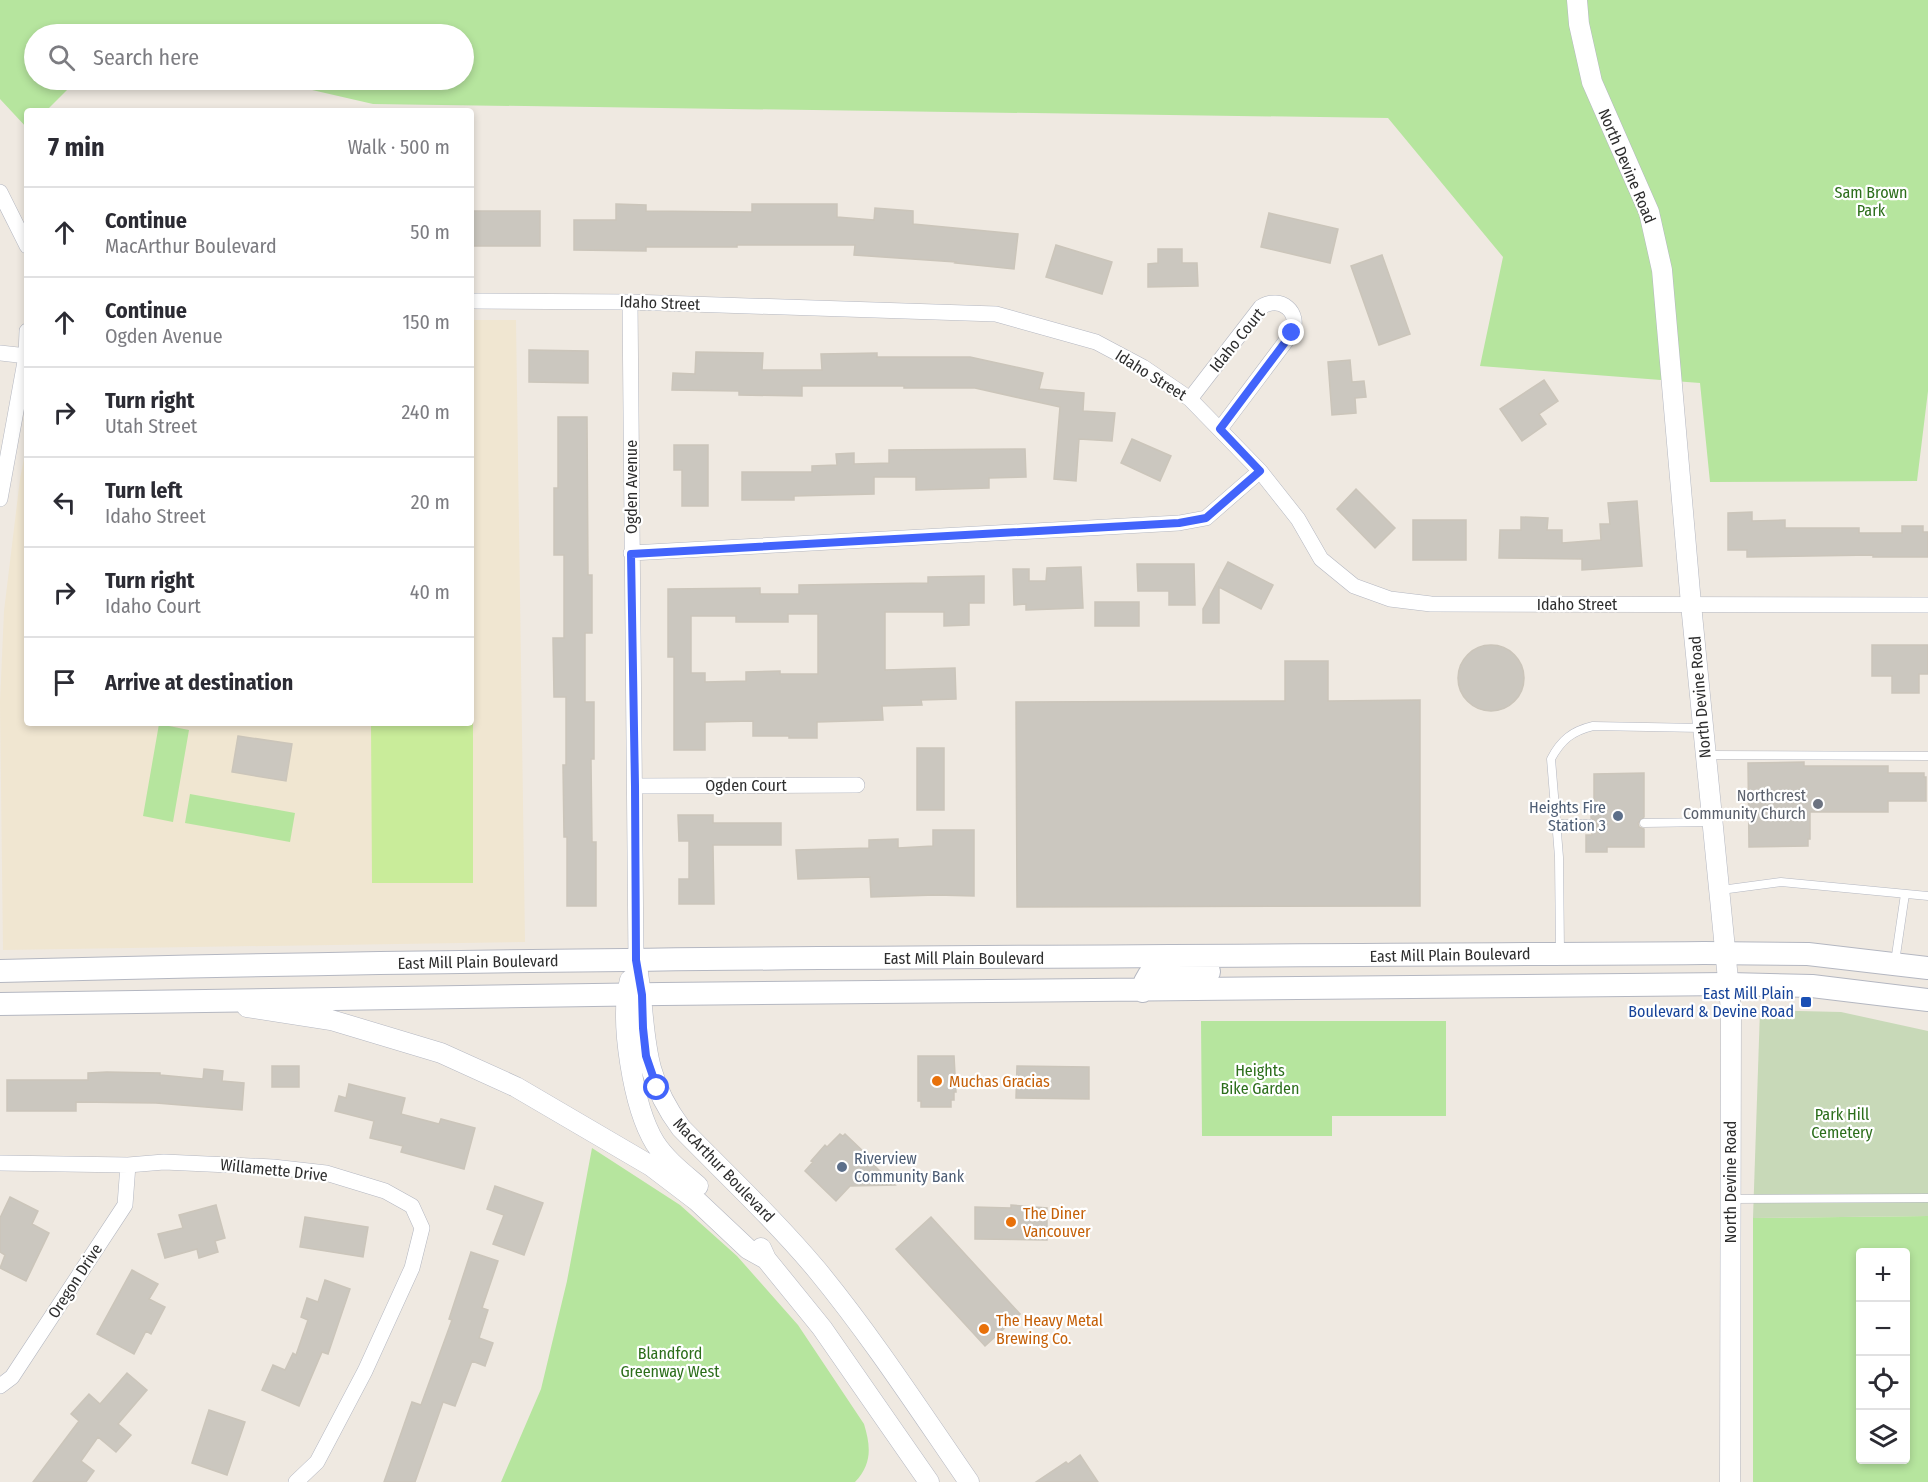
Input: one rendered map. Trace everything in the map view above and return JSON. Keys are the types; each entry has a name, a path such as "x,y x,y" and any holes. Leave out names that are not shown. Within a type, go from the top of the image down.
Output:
{"main road":[{"name":"East Mill Plain Boulevard","path":"0,971 202,965 636,960 1726,953 1808,954 1928,968"},
{"path":"1339,988 1345,975 1356,971 1489,969 1524,954"},
{"path":"1143,991 1149,975 1157,973 1266,971 1304,956"},
{"name":"East Mill Plain Boulevard","path":"0,1004 1729,984 1812,986 1928,1000"}],"street":[{"name":"North Devine Road","path":"1577,0 1579,24 1592,82 1649,212 1662,270 1702,728 1731,1010 1730,1482"},
{"path":"0,192 24,240"},
{"name":"Idaho Street","path":"474,301 630,302 996,314 1096,342 1143,367 1190,399 1260,471 1298,519 1321,559 1354,586 1390,599 1431,604 1928,605"},
{"name":"Ogden Avenue","path":"630,302 636,960"},
{"name":"Idaho Court","path":"1190,399 1261,307 1273,302 1290,309 1295,321 1292,333 1220,429"},
{"path":"0,353 24,356"},
{"path":"0,498 24,367"},
{"path":"631,554 1179,523 1206,518 1260,471"},
{"name":"Ogden Court","path":"635,786 857,784"},
{"name":"MacArthur Boulevard","path":"636,960 629,1048 636,1093 655,1143 677,1168 758,1240 766,1258 822,1328 929,1482"},
{"name":"MacArthur Boulevard","path":"634,995 643,1028 646,1056 657,1088 671,1115 766,1214 846,1307 969,1482"},
{"path":"200,1000 331,1020 441,1053 505,1082 658,1171 697,1201 748,1249 766,1258"},
{"name":"Willamette Drive","path":"0,1164 128,1166 164,1162 273,1167 326,1173 385,1191 412,1206 422,1228 412,1268 365,1371 316,1462 296,1482"},
{"name":"Oregon Drive","path":"0,1386 12,1377 125,1205 128,1166"}],"lane":[{"path":"1560,954 1559,857 1551,759 1557,747 1567,736 1579,729 1593,726 1702,728"},
{"path":"1705,755 1928,756"},
{"path":"1644,823 1712,822"},
{"path":"1555,824 1592,824"},
{"path":"1718,890 1781,882 1928,896"},
{"path":"1895,963 1905,894"},
{"path":"1730,1199 1928,1198"}],"shaded area":[{"path":"474,320 516,320 525,942 3,950 0,702 4,611 24,458 24,726 474,726"}],"green space":[{"name":"Sam Brown Park","path":"0,0 1928,0 1928,391 1917,481 1710,482 1700,383 1480,366 1503,257 1388,118 373,104 312,90 474,90 474,24 24,24 24,90 67,90 49,108 24,108 24,125 0,99"},
{"path":"159,726 189,730 173,822 143,816"},
{"path":"371,726 473,726 473,883 372,883"},
{"path":"190,794 295,813 290,842 185,823"},
{"name":"Park Hill Cemetery","path":"1760,1010 1841,1012 1928,1031 1928,1216 1753,1218"},
{"name":"Heights Bike Garden","path":"1201,1021 1446,1021 1446,1116 1332,1116 1332,1136 1202,1136"},
{"name":"Blandford Greenway West","path":"592,1148 680,1205 737,1256 798,1325 864,1424 869,1448 867,1462 865,1469 855,1482 501,1482 541,1389 567,1281"},
{"path":"1928,1216 1928,1482 1753,1482 1753,1218"}],"building":[{"path":"616,204 646,205 646,211 752,212 752,204 837,204 837,217 874,220 875,208 913,211 913,224 1018,234 1014,269 956,262 854,255 855,245 646,247 646,251 574,250 574,220 616,220"},
{"path":"474,211 540,211 540,246 474,246"},
{"path":"1269,213 1338,229 1330,263 1261,247"},
{"path":"1056,245 1112,262 1102,294 1046,277"},
{"path":"1158,249 1182,249 1182,263 1197,263 1198,286 1148,287 1148,264 1158,263"},
{"path":"1382,255 1410,334 1379,345 1351,266"},
{"path":"529,350 588,351 588,383 529,382"},
{"path":"696,352 763,353 762,370 822,370 821,354 877,353 877,357 970,357 1043,373 1039,389 1084,393 1083,411 1115,413 1112,441 1079,439 1076,481 1054,479 1060,407 975,388 802,386 802,396 739,395 739,391 672,390 673,373 695,374"},
{"path":"1350,360 1352,382 1364,381 1366,397 1355,398 1356,413 1332,415 1328,362"},
{"path":"1544,380 1558,401 1539,414 1546,424 1522,441 1500,409"},
{"path":"558,417 587,417 588,575 592,575 592,633 585,633 585,702 594,702 594,759 591,759 592,842 596,842 596,906 567,906 567,837 564,837 563,765 566,765 566,697 554,697 553,638 564,638 564,555 554,555 554,488 558,488"},
{"path":"1132,439 1171,456 1160,481 1121,463"},
{"path":"674,445 708,445 708,506 682,506 682,470 674,470"},
{"path":"1025,449 1026,477 989,478 989,488 916,490 916,477 874,477 874,494 794,496 794,500 742,500 742,472 812,472 812,466 837,465 836,454 854,453 854,464 889,463 889,450"},
{"path":"1356,489 1395,528 1375,548 1337,509"},
{"path":"1637,501 1642,566 1582,570 1582,559 1499,558 1500,530 1521,530 1521,517 1548,518 1547,530 1562,530 1562,543 1601,540 1600,524 1610,524 1608,503"},
{"path":"1752,512 1752,521 1785,520 1785,528 1859,528 1859,533 1902,533 1902,526 1923,526 1923,532 1928,532 1928,557 1873,557 1873,555 1747,557 1747,550 1728,550 1728,513"},
{"path":"1413,520 1466,520 1466,560 1413,560"},
{"path":"1228,562 1273,585 1261,609 1219,587 1219,623 1203,623 1203,609"},
{"path":"1137,564 1194,564 1195,605 1169,605 1169,591 1138,591"},
{"path":"1081,567 1083,608 1026,610 1026,604 1014,605 1013,569 1029,569 1029,581 1046,581 1047,568"},
{"path":"984,576 984,603 969,603 969,625 944,626 944,612 885,612 885,670 955,668 956,699 921,700 922,705 882,706 883,720 817,722 817,738 753,736 753,721 705,722 705,750 674,750 674,657 668,657 668,589 760,588 760,594 799,594 799,585 928,583 928,577","holes":["788,614 818,614 818,674 780,674 780,671 746,672 746,681 705,682 705,673 691,673 691,616 736,616 736,622 788,622"]},
{"path":"1095,602 1139,602 1139,626 1095,626"},
{"path":"1485,645 1497,645 1509,650 1519,660 1524,678 1522,691 1509,706 1497,711 1485,711 1473,706 1463,696 1458,684 1458,672 1463,660 1473,650"},
{"path":"1872,645 1928,645 1928,674 1919,674 1919,693 1892,693 1892,676 1872,676"},
{"path":"1285,661 1328,661 1328,701 1420,700 1420,906 1017,907 1016,702 1285,701"},
{"path":"238,736 292,744 286,781 232,772"},
{"path":"917,748 944,748 944,810 917,810"},
{"name":"Northcrest Community Church","path":"1804,762 1804,766 1888,766 1888,773 1924,773 1926,801 1888,801 1888,812 1810,812 1808,846 1749,847 1748,763"},
{"name":"Heights Fire Station 3","path":"1644,773 1644,817 1638,823 1639,827 1644,829 1644,847 1607,847 1607,852 1586,852 1586,835 1592,835 1592,830 1597,825 1596,821 1591,818 1591,808 1594,808 1594,774"},
{"path":"678,815 713,815 713,823 781,823 781,845 713,845 714,904 679,904 679,879 689,879 689,841 679,841"},
{"path":"933,830 974,830 974,896 871,897 870,877 798,879 796,850 869,848 869,840 898,839 898,848 933,846"},
{"name":"Muchas Gracias","path":"918,1056 954,1056 956,1092 954,1092 954,1100 951,1100 951,1107 921,1107 921,1101 918,1101"},
{"path":"272,1066 299,1066 299,1087 272,1087"},
{"path":"1017,1066 1089,1067 1089,1099 1016,1098"},
{"path":"204,1069 223,1071 222,1081 244,1083 242,1110 156,1103 76,1102 76,1111 7,1111 7,1080 88,1080 88,1073 107,1072 160,1073 160,1075 203,1079"},
{"path":"349,1084 405,1098 401,1114 439,1124 441,1119 475,1128 464,1169 401,1152 403,1146 370,1138 374,1121 335,1111 339,1096 346,1098"},
{"name":"Riverview Community Bank","path":"840,1134 843,1136 845,1134 867,1155 865,1157 895,1185 850,1186 836,1201 805,1171 825,1145 827,1147"},
{"path":"495,1186 543,1203 524,1255 493,1244 504,1215 487,1209"},
{"path":"10,1197 38,1211 32,1224 49,1233 26,1281 0,1268 5,1255 0,1252 0,1218"},
{"path":"216,1205 225,1238 215,1241 218,1252 199,1258 197,1249 165,1258 158,1234 183,1228 179,1215"},
{"path":"1011,1205 1047,1208 1047,1240 975,1239 975,1207 1011,1208"},
{"path":"305,1217 368,1227 363,1257 300,1247"},
{"path":"931,1217 1020,1314 985,1346 896,1249"},
{"path":"471,1252 498,1261 482,1308 488,1310 479,1338 493,1343 485,1366 472,1361 455,1406 443,1402 415,1482 384,1482 412,1402 421,1405 452,1320 449,1319"},
{"path":"132,1270 158,1284 149,1299 165,1307 151,1334 146,1331 134,1354 97,1334"},
{"path":"325,1280 350,1289 328,1354 322,1352 299,1406 262,1390 273,1365 285,1370 293,1353 296,1355 308,1320 301,1317 307,1298 318,1302"},
{"path":"127,1373 147,1390 118,1424 131,1435 116,1452 98,1437 81,1461 94,1471 86,1482 33,1482 79,1421 71,1414 89,1394 100,1404"},
{"path":"209,1410 245,1422 227,1475 192,1463"},
{"path":"1080,1455 1098,1482 1036,1482 1066,1462 1068,1464"}],"place":[{"name":"Northcrest Community Church","path":"1818,804"},
{"name":"Heights Fire Station 3","path":"1618,816"},
{"name":"East Mill Plain Boulevard & Devine Road","path":"1806,1002"},
{"name":"Muchas Gracias","path":"937,1081"},
{"name":"Riverview Community Bank","path":"842,1167"},
{"name":"The Diner Vancouver","path":"1011,1222"},
{"name":"The Heavy Metal Brewing Co.","path":"984,1329"}],"route":[{"path":"657,1088 646,1056 642,995 636,960 631,554 1179,523 1206,518 1260,471 1220,429 1292,333"}]}
